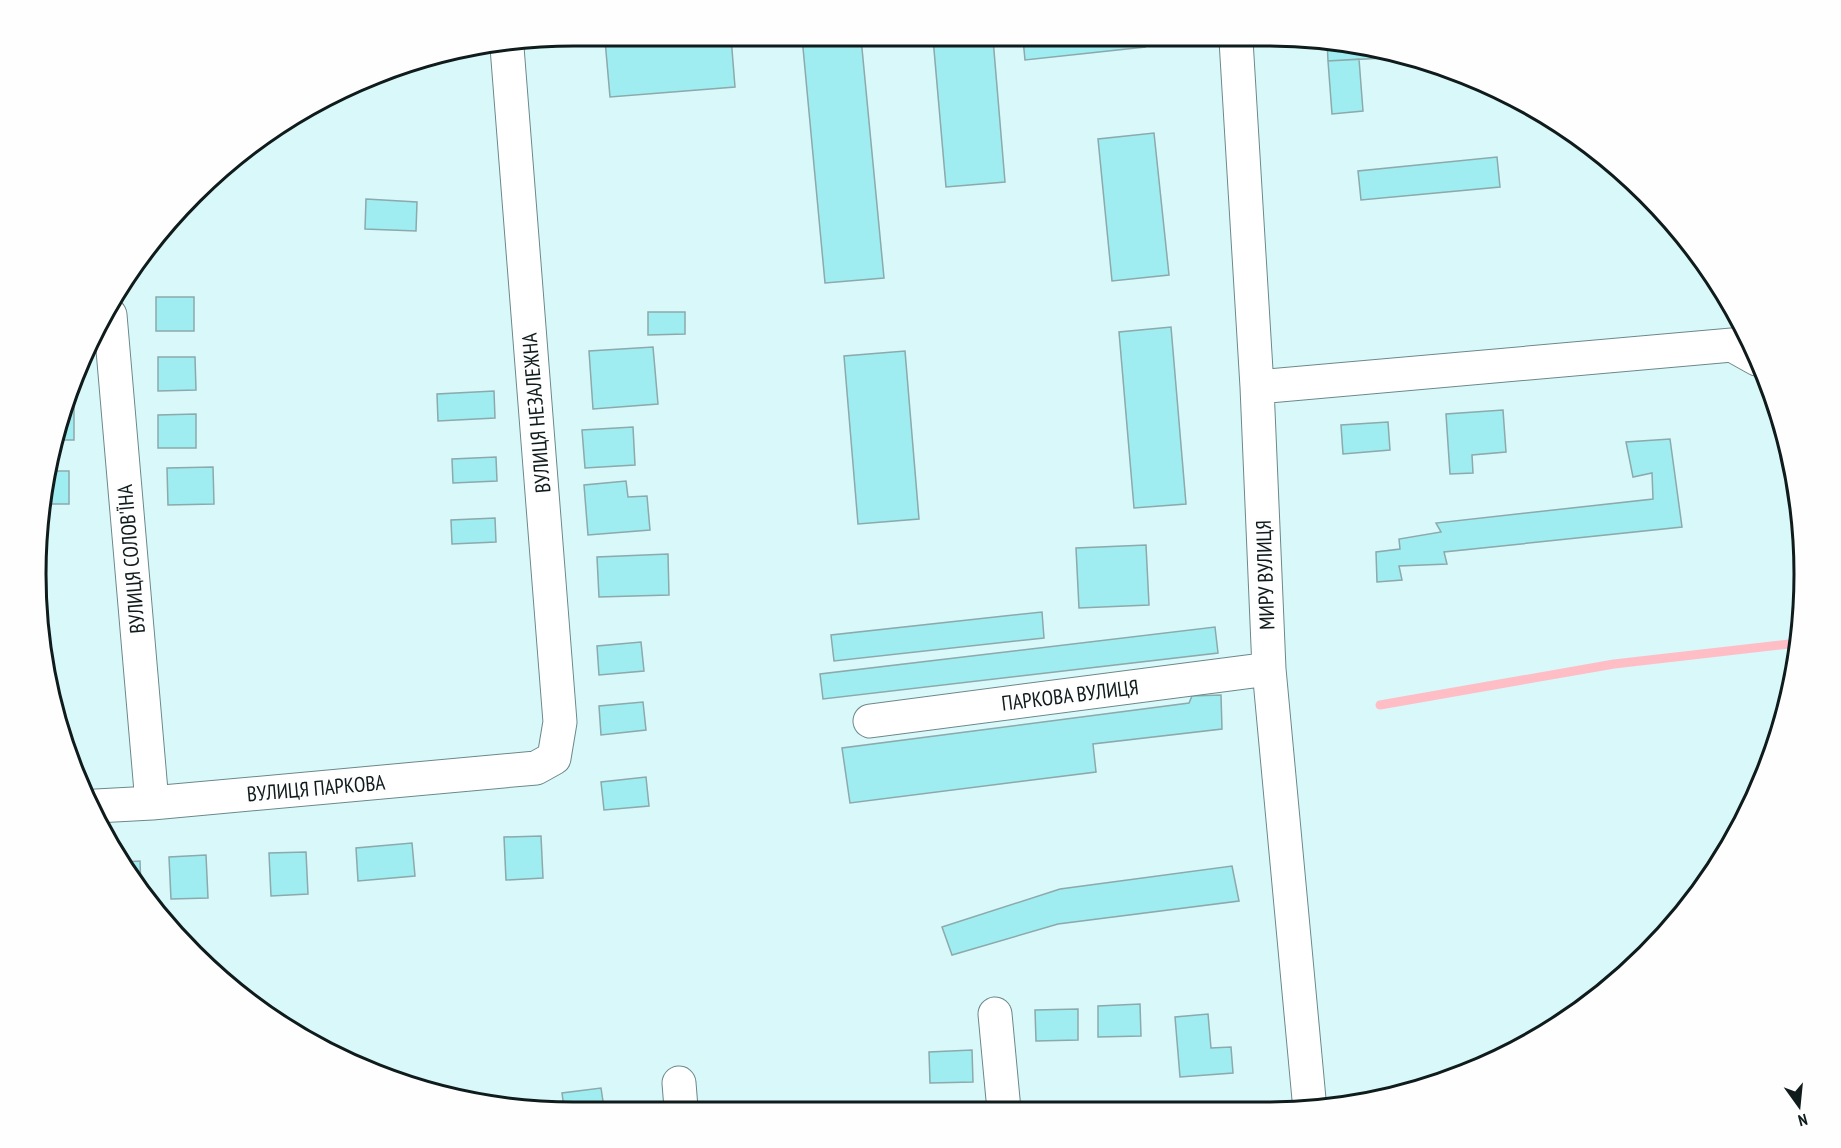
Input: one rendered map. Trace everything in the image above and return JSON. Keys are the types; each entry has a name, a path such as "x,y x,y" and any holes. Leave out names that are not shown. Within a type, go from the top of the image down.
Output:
{"street":[{"name":"МИРУ ВУЛИЦЯ","path":"1236,46 1257,387 1269,669 1309,1099"},
{"name":"ВУЛИЦЯ НЕЗАЛЕЖНА","path":"507,51 560,722 554,758 536,768"},
{"name":"ВУЛИЦЯ СОЛОВ'ЇНА","path":"111,322 152,803"},
{"path":"1257,387 1732,345 1745,352"},
{"name":"ПАРКОВА ВУЛИЦЯ","path":"870,721 1269,669"},
{"name":"ВУЛИЦЯ ПАРКОВА","path":"100,806 536,768"},
{"path":"995,1014 1003,1102"}],"building":[{"path":"606,46 732,46 735,87 610,97"},
{"path":"803,46 862,46 884,278 825,283"},
{"path":"934,46 994,46 1005,182 946,187"},
{"path":"1024,46 1145,47 1025,60"},
{"path":"1327,50 1377,58 1328,61"},
{"path":"1359,59 1363,111 1332,114 1328,61"},
{"path":"1154,133 1169,275 1112,281 1098,139"},
{"path":"1497,157 1500,187 1361,200 1358,171"},
{"path":"366,199 417,202 416,231 365,229"},
{"path":"156,297 194,297 194,331 156,331"},
{"path":"648,312 685,312 685,334 648,335"},
{"path":"1171,327 1186,504 1134,508 1119,332"},
{"path":"653,347 658,404 593,409 589,351"},
{"path":"905,351 919,519 858,524 844,356"},
{"path":"158,357 195,357 196,390 158,391"},
{"path":"494,391 495,418 438,421 437,394"},
{"path":"73,406 74,406 74,440 63,440"},
{"path":"1503,410 1506,452 1472,455 1473,473 1450,474 1446,414"},
{"path":"196,414 196,448 158,448 158,415"},
{"path":"1388,422 1390,450 1343,454 1341,425"},
{"path":"633,427 635,465 585,468 582,430"},
{"path":"1670,439 1682,527 1444,552 1447,564 1399,566 1402,580 1377,582 1376,552 1400,549 1399,539 1441,532 1436,523 1653,499 1652,473 1633,477 1626,442"},
{"path":"496,457 497,481 453,483 452,459"},
{"path":"213,467 214,504 168,505 167,468"},
{"path":"57,471 69,471 69,504 51,504"},
{"path":"626,481 628,497 647,496 650,530 588,535 584,485"},
{"path":"495,518 496,542 452,544 451,520"},
{"path":"1146,545 1149,605 1079,608 1076,548"},
{"path":"668,554 669,595 599,597 597,557"},
{"path":"1042,612 1044,638 834,661 831,635"},
{"path":"1215,627 1218,653 823,699 820,674"},
{"path":"641,642 644,671 599,675 597,646"},
{"path":"1221,695 1222,729 1093,744 1096,772 850,803 842,748 1189,703 1192,696"},
{"path":"643,702 646,730 601,735 599,706"},
{"path":"646,777 649,806 604,810 601,782"},
{"path":"541,836 543,878 506,880 504,837"},
{"path":"412,843 415,876 358,881 356,848"},
{"path":"306,852 308,894 271,896 269,853"},
{"path":"206,855 208,898 171,899 169,857"},
{"path":"132,861 140,861 140,874 135,867"},
{"path":"1232,866 1239,901 1058,924 952,955 942,927 1060,889"},
{"path":"1140,1004 1141,1036 1098,1037 1098,1006"},
{"path":"1078,1009 1078,1040 1036,1041 1035,1010"},
{"path":"1208,1014 1211,1048 1231,1047 1233,1073 1180,1077 1175,1017"},
{"path":"972,1050 973,1082 930,1083 929,1052"},
{"path":"601,1088 603,1102 563,1101 562,1093"}],"waterway":[{"path":"1380,705 1614,664 1790,644"}]}
